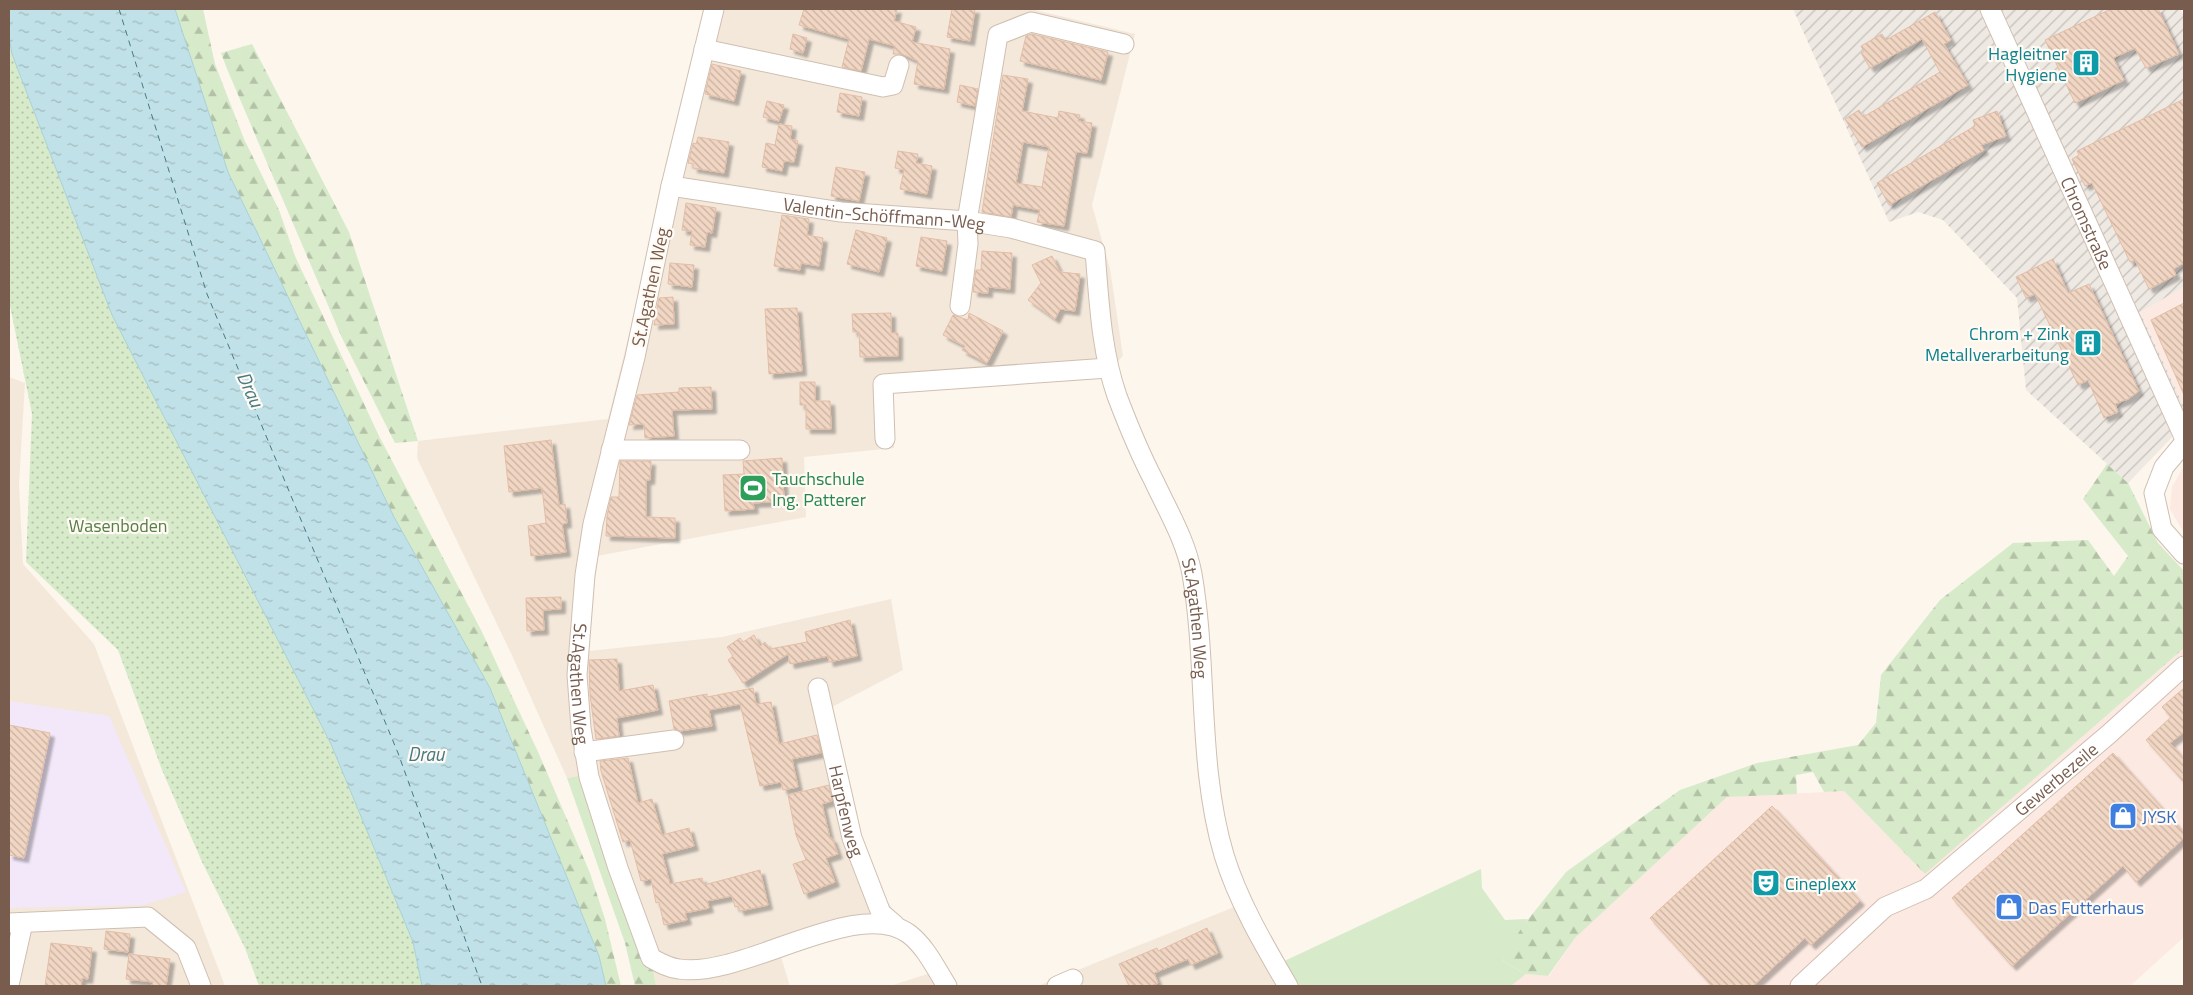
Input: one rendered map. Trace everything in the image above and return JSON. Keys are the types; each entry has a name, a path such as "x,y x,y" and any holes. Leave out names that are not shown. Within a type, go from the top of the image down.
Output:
{"street":[{"name":"St.Agathen Weg","path":"714,9 671,186 635,357 593,524 586,575 577,675 584,752 589,777 615,859 651,958 680,969 702,970 851,926 873,922 894,925 910,934 922,946 946,986"},
{"name":"Chromstraße","path":"1990,9 2184,437"},
{"path":"960,306 968,244 967,221 998,35 1031,22 1124,44"},
{"path":"704,49 883,87 893,85 899,65"},
{"name":"Valentin-Schöffmann-Weg","path":"671,186 841,212 967,221 1011,228 1095,251"},
{"name":"St.Agathen Weg","path":"1095,251 1101,321 1108,368 1147,467 1180,536 1192,573 1204,687 1208,757 1216,816 1224,854 1236,887 1268,952 1288,986"},
{"path":"885,439 884,384 1108,368"},
{"path":"2184,443 2164,467 2154,493 2162,529 2184,554"},
{"path":"611,450 740,450"},
{"name":"Gewerbezeile","path":"1800,986 1885,907 1926,889 2109,734 2184,666"},
{"name":"Harpfenweg","path":"818,688 852,838 881,913 894,925"},
{"path":"584,752 674,740"},
{"path":"9,985 16,923 148,917 186,948 201,986"}],"shaded area":[{"path":"710,9 1031,9 1135,34 1092,205 1110,269 1123,356 1105,375 894,391 894,448 804,457 806,517 597,556 589,651 722,637 891,599 903,670 830,708 852,811 879,889 900,920 781,957 790,986 656,986 653,969 583,775 567,778 510,651 417,458 418,441 608,419"},
{"path":"1793,9 2180,9 2184,16 2184,287 2140,312 2184,407 2184,425 2128,483 2026,390 2017,298 1943,220 1918,212 1889,222"},
{"path":"2184,287 2184,407 2140,311"},
{"path":"9,377 25,383 19,484 23,564 94,644 225,986 9,986"},
{"path":"2184,466 2184,533 2170,509 2172,487"},
{"path":"2184,648 2184,937 2130,986 1511,986 1526,974 1549,976 1575,938 1727,797 1844,791 1925,874"},
{"path":"9,701 109,716 186,892 143,905 9,908"},
{"path":"1249,901 1294,986 1038,986"},
{"path":"943,969 952,986 890,986"}],"green space":[{"path":"175,9 203,9 215,64 244,139 279,210 295,256 379,436 481,630 539,754 590,873 605,919 621,986 606,986 599,956 490,688 394,517 228,172"},
{"name":"Wasenboden","path":"9,37 12,54 112,315 331,744 413,942 422,986 259,986 245,948 202,862 162,770 118,650 26,562 32,414 9,301"},
{"path":"252,44 349,232 418,441 395,443 342,338 227,69 221,53"},
{"path":"2107,464 2128,483 2158,543 2184,571 2184,648 1925,874 1844,791 1824,792 1813,772 1796,775 1797,794 1727,797 1575,938 1548,976 1526,974 1502,961 1522,927 1566,872 1680,790 1757,763 1858,745 1876,723 1881,675 1940,600 2013,543 2088,540 2114,576 2128,556 2083,499"},
{"path":"583,775 637,935 625,943 567,778"},
{"path":"1481,869 1482,888 1505,920 1528,919 1502,961 1526,974 1511,986 1294,986 1280,963"},
{"path":"637,935 653,969 656,986 635,986 625,943"}],"water":[{"name":"Drau","path":"9,9 175,9 228,172 394,517 490,688 599,956 606,986 422,986 413,942 331,744 112,315 12,54 9,37"}],"building":[{"path":"804,9 897,9 894,21 916,27 912,42 950,49 944,89 914,84 918,61 902,54 893,54 895,46 869,39 861,71 842,67 849,39 799,25"},
{"path":"952,9 975,9 970,41 947,37"},
{"name":"Hagleitner Hygiene","path":"2111,9 2158,9 2179,54 2146,68 2135,48 2113,58 2124,80 2075,103 2045,40"},
{"path":"1935,12 1951,40 1944,44 1968,85 1862,147 1845,119 1859,110 1863,117 1940,72 1922,39 1870,68 1861,53 1864,52 1861,46 1882,34 1886,40"},
{"path":"793,34 807,38 803,53 790,49"},
{"path":"1032,34 1108,52 1101,80 1020,61 1026,36"},
{"path":"712,64 741,71 734,101 705,94"},
{"path":"1003,75 1028,79 1022,111 1058,118 1059,111 1080,115 1078,121 1092,123 1087,153 1076,152 1064,226 1037,222 1040,210 1013,205 1011,217 982,212","holes":["1023,142 1049,147 1042,187 1016,183"]},
{"path":"960,85 978,89 975,106 957,102"},
{"path":"840,93 862,97 859,116 837,112"},
{"path":"2184,99 2184,263 2173,269 2176,275 2149,289 2135,260 2130,262 2092,183 2085,186 2072,159 2079,155 2077,151"},
{"path":"767,101 784,105 779,121 763,117"},
{"path":"1997,111 2006,136 1981,145 1984,150 1889,205 1877,183 1975,126 1973,120"},
{"path":"779,124 792,126 790,139 798,141 794,162 784,161 782,171 762,167 766,143 775,145"},
{"path":"698,137 729,142 724,173 693,168 693,164 688,163 693,143 696,144"},
{"path":"898,151 918,154 916,163 932,166 927,194 900,189 904,170 895,168"},
{"path":"836,167 865,172 859,201 831,196"},
{"path":"686,203 716,208 712,233 707,232 705,247 690,245 692,231 682,230"},
{"path":"782,215 809,219 807,235 823,238 819,266 801,263 800,270 774,266"},
{"path":"856,230 887,238 879,272 847,264"},
{"path":"921,237 947,241 942,271 916,266"},
{"path":"982,251 1012,253 1010,289 988,287 988,293 973,292 976,270 981,270"},
{"path":"1052,256 1060,272 1080,274 1075,311 1060,309 1055,319 1028,300 1041,283 1032,265"},
{"name":"Chrom + Zink Metallverarbeitung","path":"2053,259 2068,293 2089,284 2139,391 2128,399 2115,404 2118,412 2104,418 2088,380 2078,385 2035,294 2026,298 2016,277"},
{"path":"670,263 694,265 692,287 668,284"},
{"path":"673,297 674,324 654,325 659,298"},
{"path":"2184,303 2184,395 2151,320"},
{"path":"797,308 802,371 769,374 765,309"},
{"path":"891,313 891,333 898,333 898,356 860,357 859,332 853,332 852,314"},
{"path":"969,313 1003,331 987,363 962,350 965,346 943,335 953,315 968,320"},
{"path":"800,382 815,382 815,401 830,401 831,429 806,429 806,405 800,405"},
{"path":"711,387 712,409 672,410 674,436 645,438 644,424 629,425 637,395 679,392 679,388"},
{"path":"551,440 559,505 565,504 567,523 562,524 566,552 531,556 528,526 546,523 542,488 509,492 504,446"},
{"name":"Tauchschule Ing. Patterer","path":"782,458 784,501 753,503 754,509 725,511 723,475 744,474 743,461"},
{"path":"620,461 651,461 650,480 646,480 646,517 675,518 675,538 606,536 607,516 611,497 619,497"},
{"path":"561,597 561,609 543,610 544,630 527,631 526,598"},
{"path":"850,620 857,656 829,662 828,656 790,664 788,654 743,683 728,660 733,656 727,647 740,638 743,642 754,635 760,646 765,642 770,649 807,642 805,632"},
{"path":"617,659 619,691 653,685 658,710 617,718 619,736 596,739 590,695 589,660"},
{"path":"753,688 756,704 771,702 779,744 817,735 821,753 792,759 798,787 783,790 781,782 760,786 740,704 709,710 712,726 680,731 674,729 669,701 707,694 707,697"},
{"path":"2184,688 2184,732 2170,743 2184,759 2184,782 2146,740 2171,717 2162,707"},
{"path":"9,725 50,733 24,858 9,855"},
{"path":"2113,753 2184,833 2184,838 2136,882 2123,866 2012,966 1952,898"},
{"path":"628,758 638,803 652,799 662,835 689,828 694,846 662,854 670,884 702,878 704,885 760,870 768,905 740,911 738,906 735,907 732,896 707,901 709,908 685,913 687,920 664,925 659,902 656,903 651,879 641,881 630,840 623,842 601,771 600,761"},
{"path":"829,785 832,801 822,804 830,839 832,838 838,854 826,858 835,882 804,894 793,864 806,860 796,835 788,795"},
{"name":"Cineplexx","path":"1772,806 1860,901 1811,945 1805,938 1753,986 1712,986 1650,918"},
{"path":"1207,928 1218,953 1191,965 1188,959 1154,973 1158,983 1151,986 1129,986 1119,964 1157,948 1158,951"},
{"path":"106,931 130,934 128,952 104,949"},
{"path":"51,943 92,948 88,979 82,978 81,986 45,986"},
{"path":"129,954 170,959 166,986 152,986 153,982 126,979"}],"ferry route":[{"path":"119,9 207,294 398,753 482,986"}],"place":[{"name":"Hagleitner Hygiene","path":"2086,63"},
{"name":"Chrom + Zink Metallverarbeitung","path":"2088,343"},
{"name":"Tauchschule Ing. Patterer","path":"753,488"},
{"name":"JYSK","path":"2123,816"},
{"name":"Cineplexx","path":"1766,883"},
{"name":"Das Futterhaus","path":"2009,907"}]}
